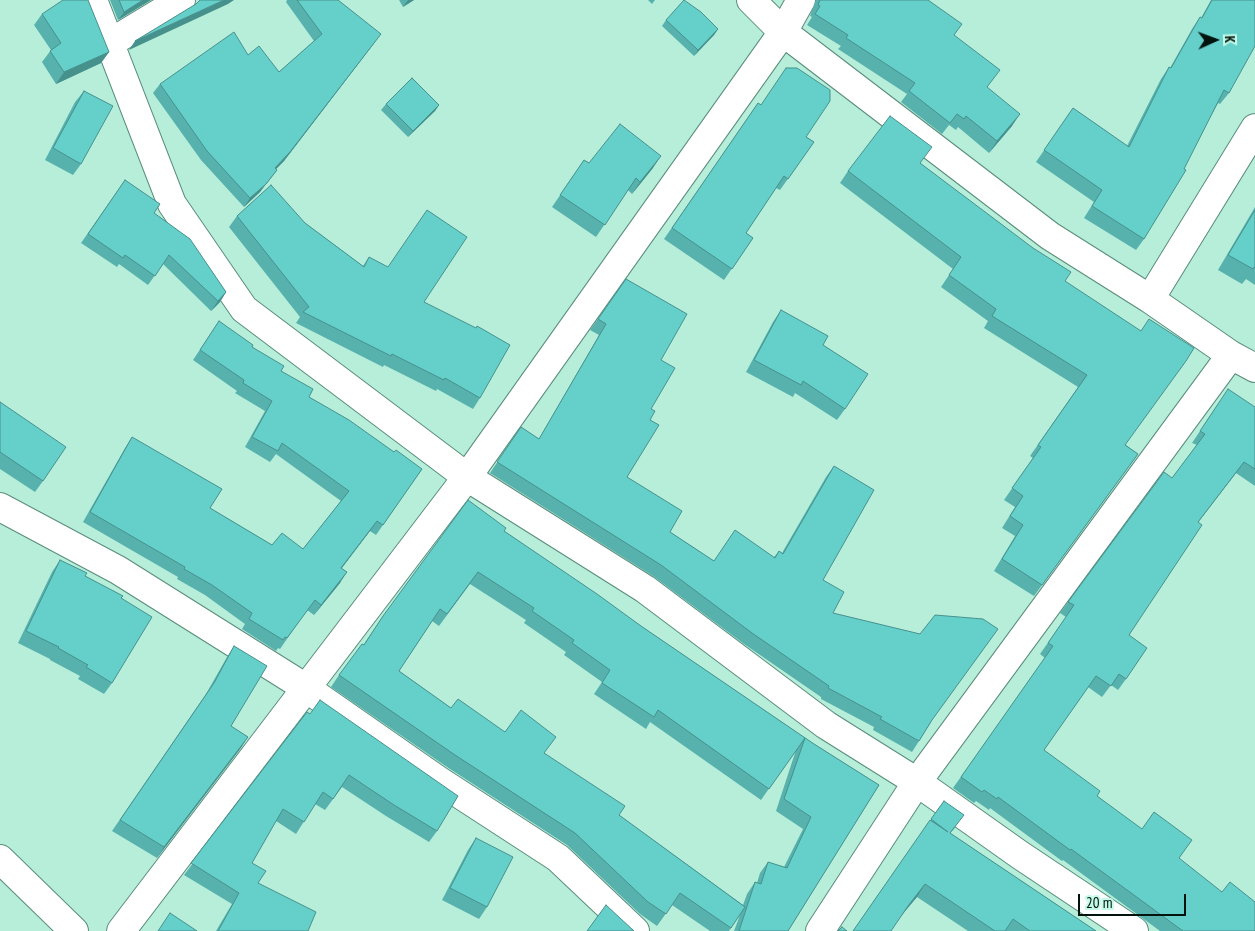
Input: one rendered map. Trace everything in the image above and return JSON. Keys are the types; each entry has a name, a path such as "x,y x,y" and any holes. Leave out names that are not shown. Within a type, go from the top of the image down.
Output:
{"street":[{"path":"93,0 172,204 244,309 467,477 645,589 826,725 918,782 1134,931"},
{"path":"110,43 181,0"},
{"path":"751,0 783,32 1050,236 1150,299 1231,355 1255,368"},
{"path":"121,931 467,477 783,32 802,0"},
{"path":"1150,299 1255,128"},
{"path":"820,931 918,782 1231,355"},
{"path":"0,507 118,570 306,688 438,780 558,858 635,931"},
{"path":"0,859 74,931"}],"building":[{"path":"63,0 88,0 109,52 64,72 50,51 61,43 42,14"},
{"path":"119,0 143,0 124,12"},
{"path":"200,0 224,0 135,41 196,4"},
{"path":"297,0 338,0 381,34 290,152 275,168 277,170 266,184 250,198 207,151 160,84 234,32 248,55 259,46 279,72 322,34"},
{"path":"684,0 701,12 718,29 698,50 666,20"},
{"path":"820,0 928,0 962,24 954,35 1000,70 987,87 1020,114 997,141 966,116 964,119 957,114 950,123 909,91 915,83 846,38 848,35 815,14 820,6 818,5"},
{"path":"1212,0 1255,0 1255,46 1229,93 1224,90 1184,169 1186,170 1144,239 1092,206 1102,190 1044,150 1073,108 1129,147 1169,67 1171,68"},
{"path":"786,68 797,68 830,90 830,101 806,137 814,142 788,179 784,176 746,233 753,238 732,269 672,228 758,103 761,105"},
{"path":"412,78 439,105 413,131 386,104"},
{"path":"84,91 113,106 81,164 53,148"},
{"path":"890,116 932,147 920,163 1033,248 1071,272 1065,281 1141,331 1149,319 1194,348 1125,445 1138,454 1042,585 1002,559 1023,525 1010,516 1023,496 1012,488 1041,447 1038,445 1087,375 992,316 996,309 949,275 961,257 848,171"},
{"path":"620,124 661,156 640,182 636,178 605,225 560,195 584,160 589,163"},
{"path":"125,180 160,204 154,213 190,239 226,292 218,301 169,255 155,276 125,255 123,258 88,234"},
{"path":"271,185 305,223 364,267 369,257 388,267 427,210 467,237 424,302 476,328 477,326 510,345 480,398 445,378 444,380 392,354 391,356 303,312 309,307 237,216"},
{"path":"1255,210 1255,266 1253,269 1228,255"},
{"path":"626,279 687,314 661,360 675,368 651,409 655,411 650,420 659,425 627,477 682,511 670,532 714,561 735,530 775,558 779,551 783,554 834,466 874,490 823,580 844,592 833,613 920,634 935,615 983,619 998,629 919,741 880,719 882,717 828,688 829,686 752,633 661,565 497,462 521,427 539,439 606,324 598,319"},
{"path":"781,310 828,336 823,345 868,374 845,409 803,381 801,385 754,360"},
{"path":"219,321 253,345 252,347 284,366 281,371 313,389 309,397 349,420 422,469 383,525 377,521 341,568 347,572 321,605 315,600 287,638 285,637 283,640 249,619 252,613 212,585 184,569 185,567 90,512 132,437 222,489 210,508 272,545 282,533 303,549 349,491 282,443 278,451 252,437 272,401 243,383 244,380 200,350"},
{"path":"1228,389 1255,407 1255,469 1244,462 1198,522 1202,525 1129,635 1147,648 1126,679 1119,674 1111,686 1096,676 1044,750 1100,791 1097,796 1142,829 1154,812 1192,840 1179,858 1222,892 1230,882 1255,902 1255,931 1183,931 998,797 997,799 984,790 982,792 961,777 1053,646 1048,643 1074,605 1068,602 1164,472 1172,478 1205,434 1200,431"},
{"path":"0,402 66,447 43,481 0,452"},
{"path":"468,500 506,528 504,531 641,626 814,744 879,785 788,931 739,931 755,882 761,884 768,862 787,868 811,817 784,799 805,738 769,789 658,710 654,717 602,683 610,670 572,643 574,640 532,611 534,608 478,572 447,614 440,609 399,671 451,708 458,699 505,732 521,710 556,737 544,753 625,806 619,815 745,907 731,928 680,893 666,914 648,902 575,833 455,755 339,675 362,644 364,645"},
{"path":"60,560 87,573 85,576 123,596 121,598 152,617 112,683 59,647 26,631"},
{"path":"234,646 267,666 231,726 248,737 164,847 120,820 214,683"},
{"path":"320,700 458,796 437,831 349,775 333,799 323,792 304,822 283,809 252,863 266,871 258,883 316,912 308,931 218,931 239,893 191,863 307,712 310,714"},
{"path":"944,801 964,815 950,833 1096,931 1030,931 1013,919 1005,931 995,931 925,884 891,931 853,931 930,820 948,832 931,819"},
{"path":"476,838 513,857 487,907 450,888"},
{"path":"606,905 634,931 587,931"},
{"path":"170,913 197,931 158,931"},
{"path":"842,927 847,931 838,931"}]}
